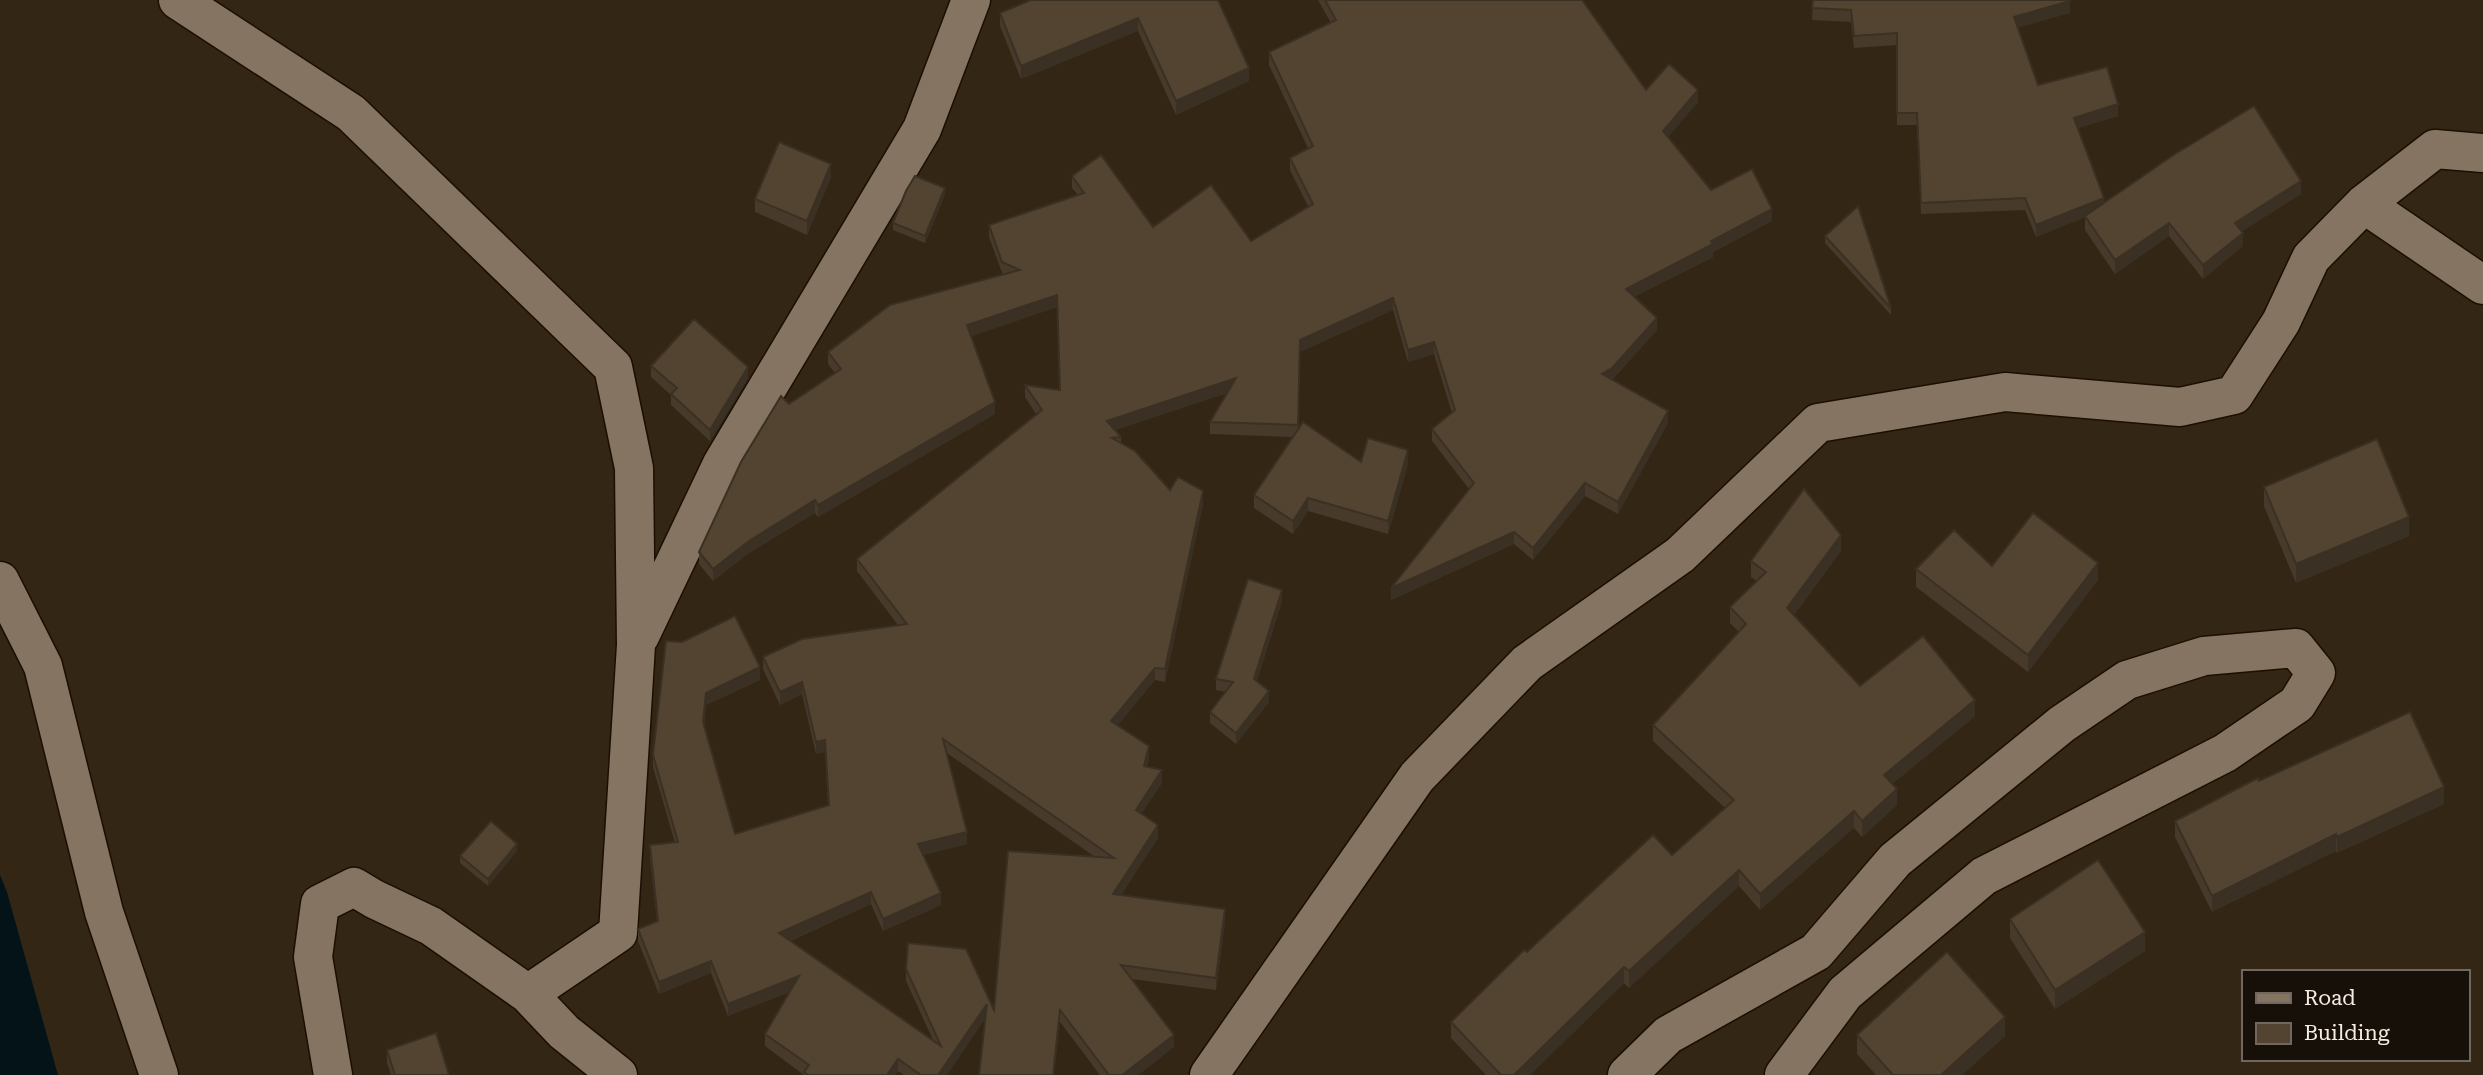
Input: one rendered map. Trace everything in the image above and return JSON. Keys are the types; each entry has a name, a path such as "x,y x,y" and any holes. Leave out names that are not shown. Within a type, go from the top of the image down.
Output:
{"street":[{"path":"178,0 351,113 613,366 635,468 636,645 618,933 528,994"},
{"path":"636,645 722,464 922,129 971,0"},
{"path":"1209,1075 1417,777 1527,663 1680,555 1818,423 2006,392 2180,407 2234,395 2281,322 2311,258 2364,204 2435,149 2483,153"},
{"path":"2364,204 2483,285"},
{"path":"0,581 43,666 104,912 159,1075"},
{"path":"1627,1075 1668,1035 1816,952 1895,860 2062,724 2127,680 2204,656 2296,648 2316,673 2297,704 2225,753 1984,876 1845,993 1784,1075"},
{"path":"333,1075 313,957 320,904 354,887 431,926 528,994 564,1032 618,1075"},
{"path":"1816,952 1845,993"}],"shaded area":[{"path":"0,875 7,892 58,1075 0,1075"}],"building":[{"path":"1031,0 1218,0 1249,68 1176,101 1138,18 1021,66 1000,13"},
{"path":"1325,0 1582,0 1646,90 1669,64 1698,90 1663,131 1711,190 1752,169 1772,209 1711,241 1713,244 1626,289 1657,318 1612,368 1602,374 1668,411 1618,502 1585,483 1533,548 1514,532 1391,588 1474,483 1432,429 1455,410 1434,342 1408,350 1393,298 1300,340 1298,425 1210,422 1236,378 1107,421 1121,437 1112,438 1135,451 1170,490 1178,477 1203,491 1165,669 1155,668 1111,721 1149,746 1144,766 1162,770 1136,810 1158,825 1113,894 1225,909 1216,978 1121,965 1174,1035 1122,1075 1109,1075 1060,1010 1053,1075 979,1075 987,1004 938,1075 921,1075 898,1059 887,1075 808,1075 804,1072 809,1065 765,1034 799,976 728,1004 711,961 659,982 638,929 658,921 650,845 678,842 653,755 666,641 682,642 735,616 760,667 706,693 703,722 735,834 829,805 825,740 816,742 802,682 780,692 763,657 802,639 907,624 857,559 1042,410 1025,385 1060,390 1057,295 967,325 995,402 818,505 815,500 749,541 713,569 699,552 741,462 781,396 789,404 841,369 828,352 890,305 1020,270 1002,262 989,225 1084,193 1072,176 1101,155 1153,227 1211,185 1251,241 1313,204 1290,158 1313,146 1269,52 1336,20","holes":["943,739 1114,858 1008,851 994,1010 966,949 908,943 906,969 941,1046 779,933 871,892 883,919 941,893 918,844 967,832"]},
{"path":"1813,0 2069,0 2014,17 2038,85 2107,67 2118,104 2074,118 2104,198 2036,225 2025,198 1921,203 1917,113 1897,113 1897,33 1854,36 1851,10 1812,8"},
{"path":"2254,106 2301,181 2235,223 2243,233 2203,265 2169,223 2115,260 2085,216 2172,156"},
{"path":"779,142 831,164 807,221 755,199"},
{"path":"915,176 945,188 925,236 893,223"},
{"path":"1858,206 1891,308 1825,236"},
{"path":"694,319 748,367 710,430 671,394 677,388 651,366"},
{"path":"1303,422 1361,462 1368,438 1408,450 1388,521 1308,498 1293,521 1254,495"},
{"path":"2377,439 2409,517 2296,564 2264,487"},
{"path":"1804,489 1841,535 1787,608 1860,686 1923,636 1975,700 1884,775 1897,789 1862,821 1854,811 1760,894 1739,870 1629,971 1624,967 1514,1075 1501,1075 1451,1022 1524,950 1527,952 1653,835 1672,855 1734,800 1653,725 1746,624 1730,607 1766,572 1751,561"},
{"path":"2033,513 2098,563 2028,655 1916,569 1954,530 1992,566"},
{"path":"1248,579 1282,590 1254,679 1269,691 1236,733 1210,712 1233,682 1216,679"},
{"path":"2410,712 2444,787 2337,837 2336,834 2212,896 2175,821 2258,778 2259,781"},
{"path":"491,821 517,844 488,879 460,856"},
{"path":"2098,860 2145,932 2055,990 2010,919"},
{"path":"1947,952 2005,1017 1941,1075 1893,1075 1857,1035"},
{"path":"436,1033 449,1075 395,1075 387,1050"}]}
